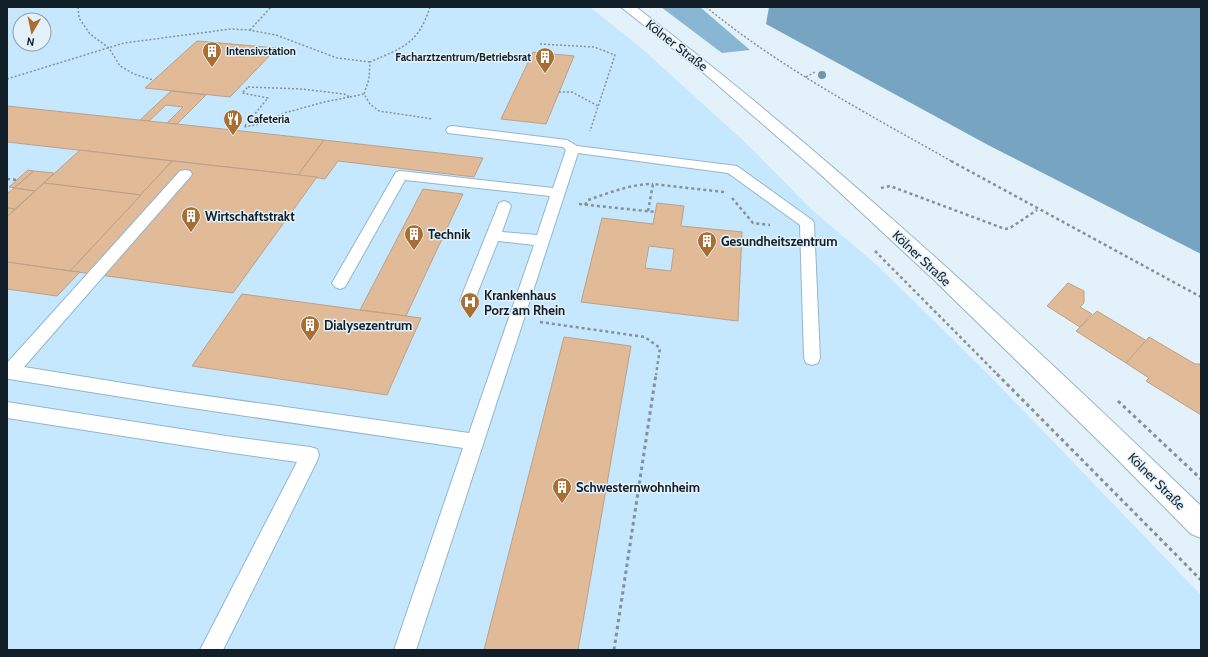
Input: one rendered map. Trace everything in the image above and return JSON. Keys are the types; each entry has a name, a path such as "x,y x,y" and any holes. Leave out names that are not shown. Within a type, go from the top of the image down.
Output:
{"main road":[{"name":"Kölner Straße","path":"628,7 710,71 825,169 939,273 1201,525"}],"lane":[{"path":"452,130 732,169 807,223 812,358"},
{"path":"405,650 559,193 570,146"},
{"path":"8,372 185,174"},
{"path":"340,283 402,175 559,193"},
{"path":"468,300 504,206"},
{"path":"493,236 543,241"},
{"path":"8,372 474,442"},
{"path":"7,410 196,440 310,455 211,650"}],"path":[{"path":"78,7 79,18 90,34 109,48 120,66 134,74 153,80"},
{"path":"249,30 271,7"},
{"path":"7,79 124,43 171,38 231,28 276,36 337,58 370,62 410,44 419,35 430,7"},
{"path":"706,7 730,28 755,46 839,98 1037,210 1201,297"},
{"path":"540,44 594,47 615,55 587,140 570,146"},
{"path":"370,62 369,79 364,94 370,104 379,111 440,120 452,130"},
{"path":"805,77 815,72"},
{"path":"350,97 344,94 302,89 248,87 242,93 268,98 244,127 271,122 281,114 364,94"},
{"path":"559,92 572,92 598,106"},
{"path":"7,179 17,180"},
{"path":"585,204 588,200 642,183 727,192"},
{"path":"648,211 653,184"},
{"path":"878,188 890,186 1005,229 1010,228 1037,210"},
{"path":"732,197 753,223 782,226 807,223"},
{"path":"872,248 1201,580"},
{"path":"516,319 645,337 660,348 614,650"}],"shaded area":[{"name":"Krankenhaus Porz am Rhein","path":"7,7 590,7 640,47 746,143 811,209 878,266 987,373 1201,595 1201,650 7,650"},
{"path":"661,7 700,7 750,50 722,53"},
{"path":"769,7 1201,7 1201,254 988,145 766,24"}],"building":[{"name":"Intensivstation","path":"197,41 277,48 230,97 145,88"},
{"name":"Facharztzentrum/Betriebsrat","path":"533,52 574,56 546,124 501,119"},
{"path":"171,91 206,95 177,124 167,123 183,107 166,105 149,121 140,120"},
{"path":"7,106 324,140 298,175 7,142"},
{"path":"324,140 483,158 474,177 338,161 325,179 298,175"},
{"path":"80,150 172,161 141,195 44,183"},
{"name":"Wirtschaftstrakt","path":"172,161 317,177 233,293 70,271"},
{"path":"28,170 34,171 14,188 9,187"},
{"path":"34,171 54,173 35,191 14,188"},
{"path":"44,183 141,195 70,271 7,262 7,217"},
{"path":"14,188 35,191 15,209 7,208 7,194"},
{"name":"Technik","path":"423,189 463,194 406,316 360,310"},
{"name":"Gesundheitszentrum","path":"657,203 684,206 681,226 742,232 738,321 581,302 602,218 653,224","holes":["649,246 674,249 671,271 645,268"]},
{"path":"7,208 15,209 7,217"},
{"path":"7,262 80,272 57,296 7,289"},
{"path":"1068,283 1084,291 1084,303 1080,307 1092,314 1080,327 1047,306"},
{"name":"Dialysezentrum","path":"242,294 421,318 387,395 192,366"},
{"path":"1097,311 1147,341 1126,363 1076,331"},
{"name":"Schwesternwohnheim","path":"564,337 631,346 578,650 484,650"},
{"path":"1149,337 1195,364 1201,364 1201,415 1146,381 1149,378 1126,363"}],"place":[{"name":"Intensivstation","path":"212,68"},
{"name":"Facharztzentrum/Betriebsrat","path":"545,74"},
{"name":"Cafeteria","path":"233,136"},
{"name":"Wirtschaftstrakt","path":"191,233"},
{"name":"Technik","path":"414,251"},
{"name":"Gesundheitszentrum","path":"707,258"},
{"name":"Krankenhaus Porz am Rhein","path":"470,319"},
{"name":"Dialysezentrum","path":"310,342"},
{"name":"Schwesternwohnheim","path":"562,504"}]}
